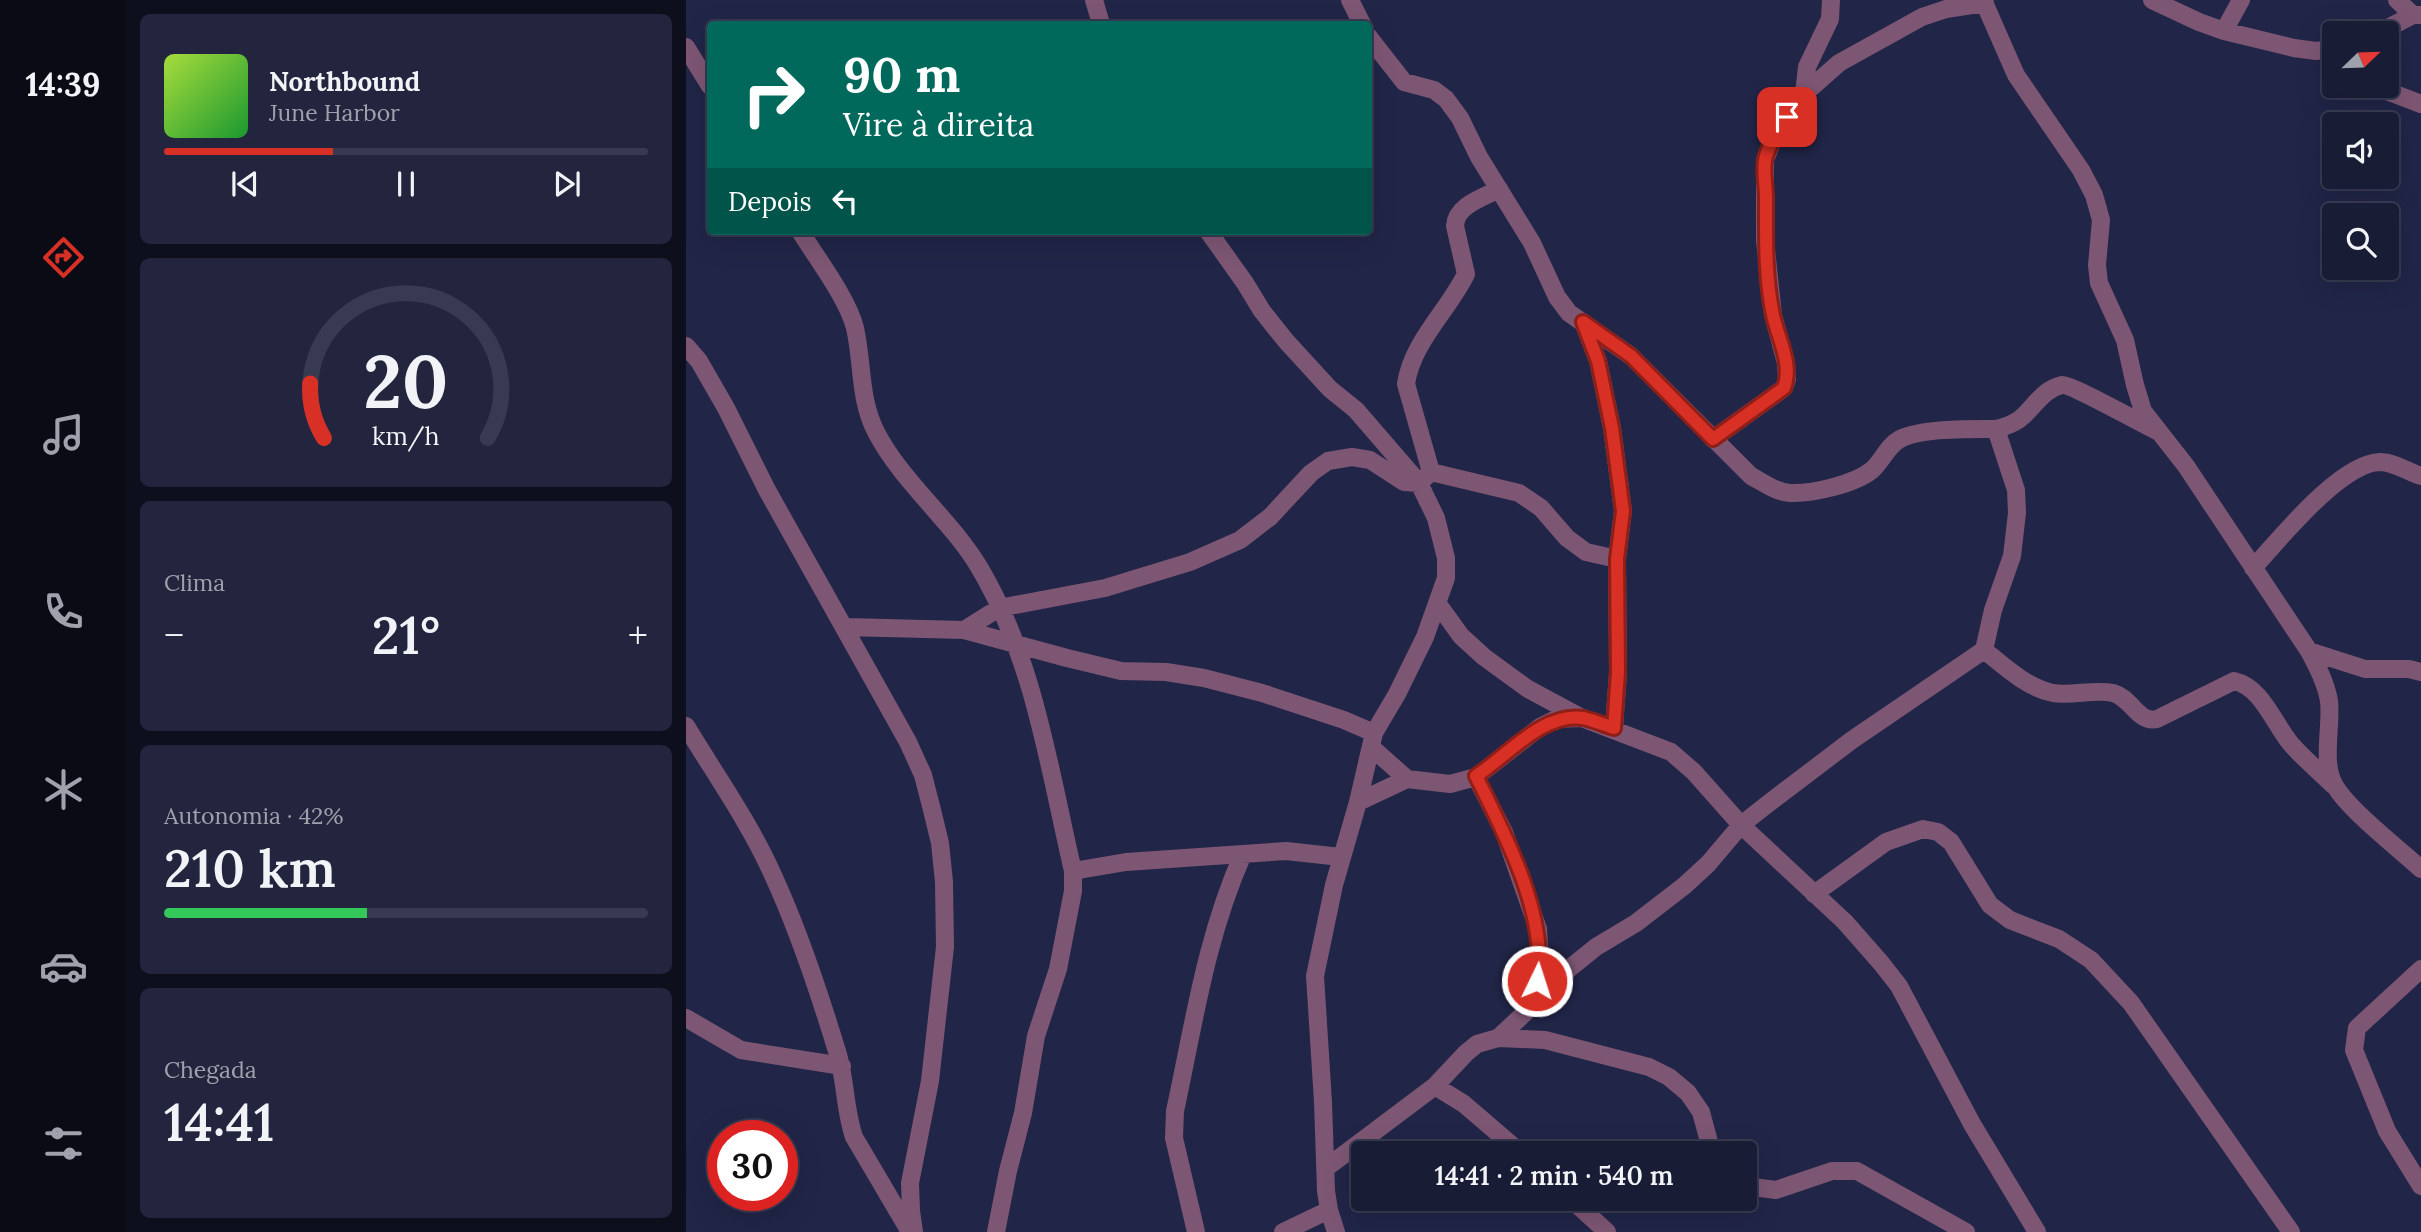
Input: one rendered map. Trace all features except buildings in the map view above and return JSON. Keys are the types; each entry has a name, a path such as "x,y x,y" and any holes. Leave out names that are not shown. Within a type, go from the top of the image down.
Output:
{"street":[{"path":"1094,0 1100,21"},
{"path":"1350,0 1360,21"},
{"path":"1804,94 1807,68 1830,19 1831,0"},
{"path":"2152,0 2224,31 2294,48 2322,50"},
{"path":"2224,31 2241,0"},
{"path":"2397,0 2417,15 2399,23"},
{"path":"1713,439 1784,388 1787,379 1786,362 1773,315 1765,240 1765,160 1776,135 1804,94 1839,63 1922,17 1984,1 2016,75 2081,170 2094,195 2101,220 2097,265 2099,283 2125,340 2143,411 2186,466 2309,651 2322,677 2329,701 2330,773 2334,786"},
{"path":"1372,41 1404,82 1434,90 1446,99 1460,118 1479,157 1532,243 1557,297 1569,313 1631,356 1751,476 1772,489 1790,493 1818,491 1863,477 1875,467 1890,446 1902,438 1921,433 1996,429 2019,422 2050,389 2062,385 2075,388 2159,432"},
{"path":"686,47 707,81"},
{"path":"2399,96 2421,104"},
{"path":"1336,1232 1329,1209 1315,976 1324,925 1372,740 1397,694 1438,604 1446,578 1446,558 1425,478 1406,384 1408,369 1466,274 1455,226 1456,218 1462,210 1499,190"},
{"path":"802,235 844,302 855,326 866,406 875,430 888,454 978,567 1017,645 1042,733 1073,871 1073,891 1059,969 1037,1036 996,1232"},
{"path":"1211,235 1262,311 1286,341 1330,389 1356,410 1425,478"},
{"path":"1583,322 1598,361 1612,428 1623,511 1617,559 1618,672 1614,728"},
{"path":"686,346 699,361 726,408 767,491 846,627 923,775 940,843 944,882 944,947 930,1081 910,1182 912,1232"},
{"path":"1498,1038 1532,1003 1596,947 1636,923 1684,886 1709,864 1741,825 1852,740 1984,650 1993,610 2012,556 2017,513 2016,490 1996,429"},
{"path":"964,630 999,608 1105,587 1190,562 1240,540 1270,517 1311,473 1328,461 1352,457 1370,460 1404,482 1425,478 1518,493 1541,508 1567,538 1586,552 1617,559"},
{"path":"2252,568 2325,492 2367,464 2383,462 2421,476"},
{"path":"1438,604 1461,636 1484,657 1528,689 1582,718 1671,752 1694,772 1741,825 1845,922 1899,986 1972,1124 2037,1232"},
{"path":"846,627 964,630 1121,671 1166,672 1204,678 1262,693 1345,720 1372,740 1407,779"},
{"path":"1984,650 2034,685 2053,693 2113,693 2126,699 2149,721 2234,681 2243,683 2257,695 2291,743 2349,803 2421,869"},
{"path":"2309,651 2365,669 2409,669 2421,672"},
{"path":"1358,802 1407,779 1450,784 1476,776 1540,727 1556,719 1582,718"},
{"path":"686,726 772,872 806,958 842,1066 850,1126 854,1137 912,1232"},
{"path":"1476,776 1504,832 1538,929 1540,964 1532,1003 1545,1040"},
{"path":"1814,894 1886,842 1923,829 1938,832 1951,842 1990,905 2010,920 2059,939 2091,960 2131,1003 2291,1232"},
{"path":"1073,871 1126,862 1286,851 1341,857"},
{"path":"1196,1232 1174,1138 1175,1111 1212,934 1243,854"},
{"path":"2421,969 2357,1028 2354,1050 2387,1131 2421,1185"},
{"path":"686,1018 741,1050 842,1066"},
{"path":"1326,1168 1435,1086 1466,1053 1478,1044 1498,1038 1545,1040 1637,1064 1669,1077 1688,1093 1701,1112 1709,1141"},
{"path":"1435,1086 1464,1104 1507,1141"},
{"path":"1757,1188 1776,1190 1832,1171 1857,1171 1966,1232"},
{"path":"1283,1232 1329,1209"},
{"path":"1584,1211 1607,1232"}],"route":[{"path":"1537,981 1540,964 1538,929 1530,900 1504,832 1476,776 1540,727 1556,719 1582,718 1614,728 1618,672 1617,559 1623,511 1612,428 1598,361 1583,322 1631,356 1713,439 1784,388 1787,379 1786,362 1773,315 1768,279 1765,160 1787,117"}]}
